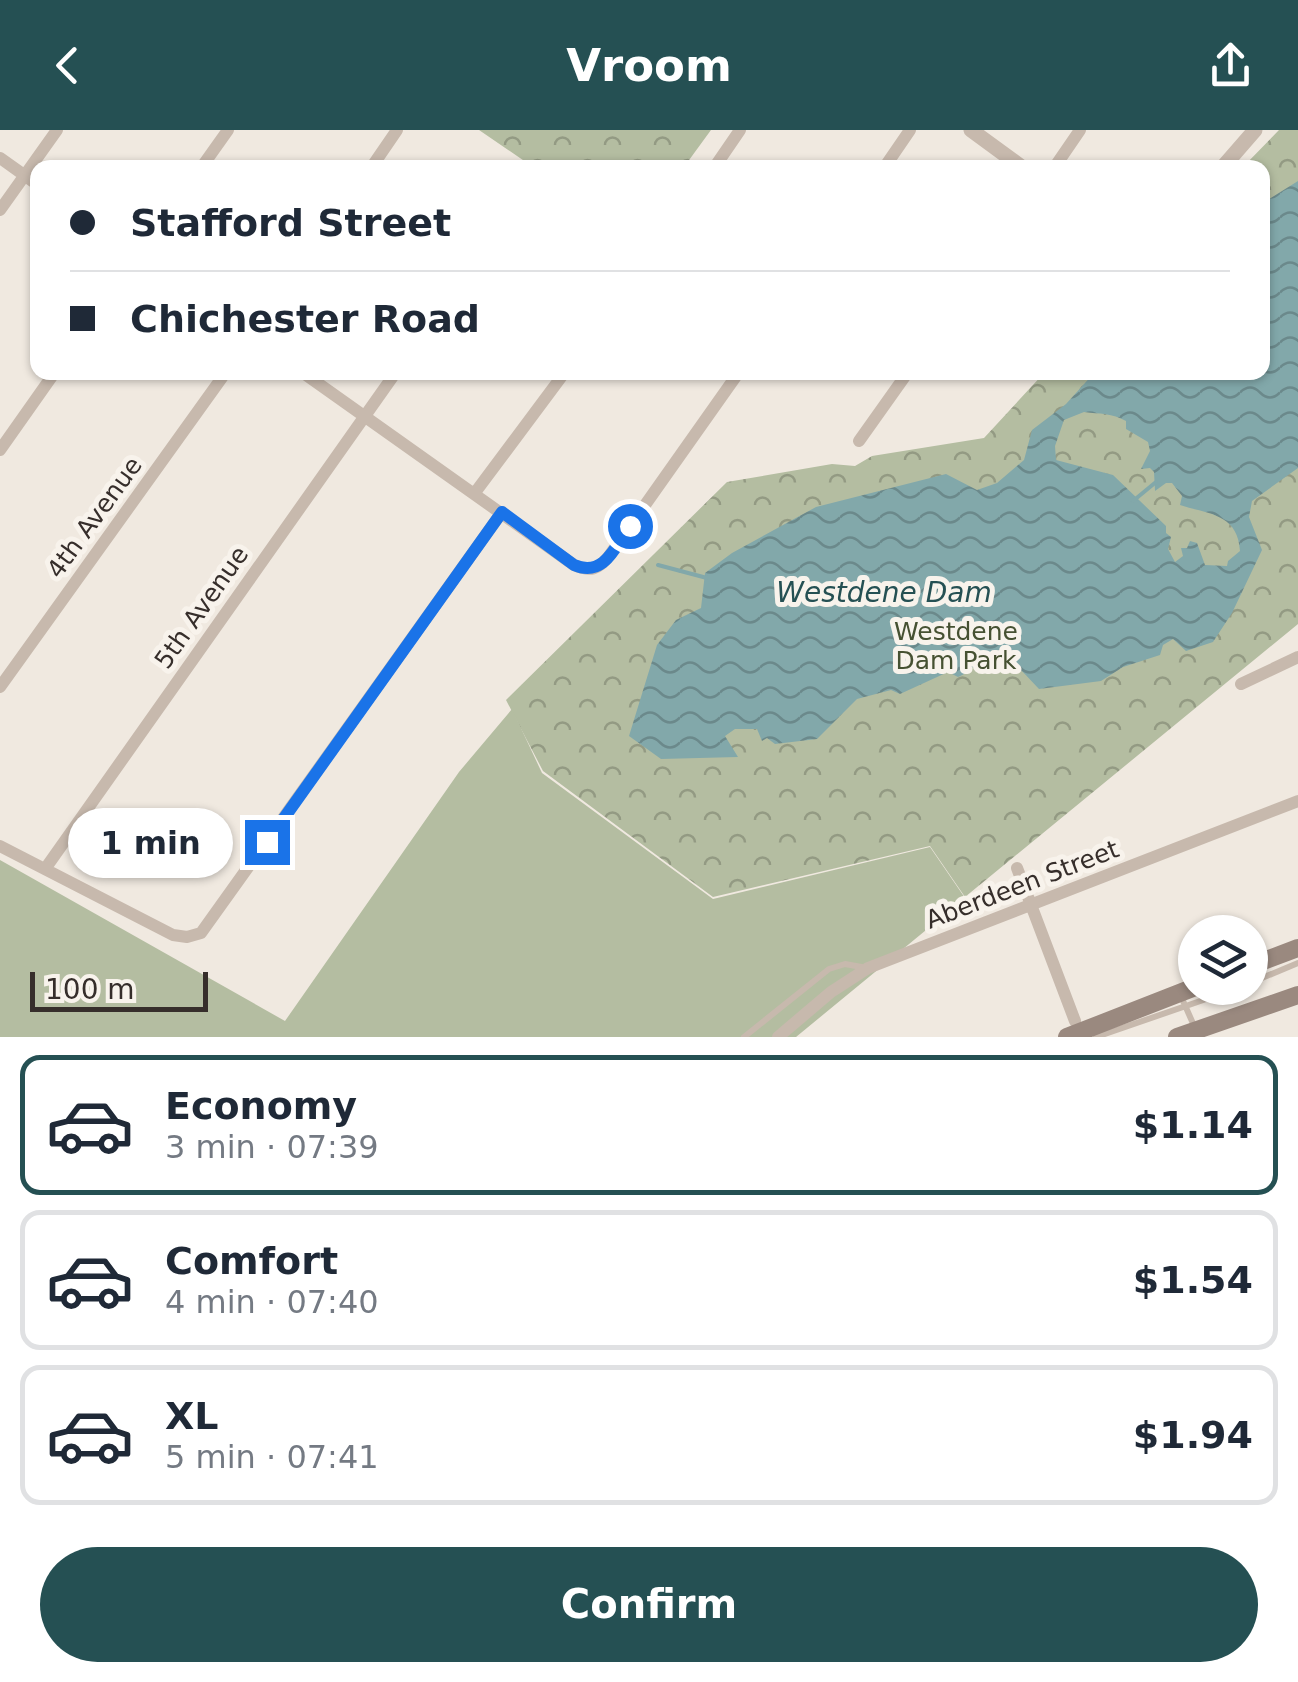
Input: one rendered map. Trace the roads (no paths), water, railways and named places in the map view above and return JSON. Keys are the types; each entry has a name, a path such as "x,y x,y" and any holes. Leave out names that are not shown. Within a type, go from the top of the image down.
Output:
{"main road":[{"path":"1268,959 1298,948"},
{"path":"1178,1037 1198,1034 1298,996"},
{"path":"1071,1029 1178,999"}],"street":[{"path":"35,160 57,130"},
{"path":"207,160 228,130"},
{"path":"376,160 397,130"},
{"path":"719,160 740,130"},
{"path":"889,160 910,130"},
{"path":"971,130 1012,160"},
{"path":"1059,160 1080,130"},
{"path":"1229,160 1255,130"},
{"path":"0,158 30,180"},
{"path":"0,210 30,168"},
{"path":"0,450 49,380"},
{"name":"4th Avenue","path":"0,687 220,380"},
{"path":"313,380 586,570 601,566 733,380"},
{"name":"5th Avenue","path":"44,869 390,380"},
{"path":"474,494 559,380"},
{"path":"859,441 902,380"},
{"path":"0,846 181,937 206,930 502,512"},
{"path":"1241,684 1298,657"},
{"name":"Aberdeen Street","path":"778,1037 831,992 868,968 1298,802"},
{"path":"1018,868 1071,1029"}],"lane":[{"path":"744,1037 829,969 845,964 868,968"},
{"path":"1268,976 1298,964"},
{"path":"1096,1037 1178,1000"},
{"path":"1190,1005 1198,1034"}],"water":[{"name":"Westdene Dam","path":"1298,181 1298,468 1252,501 1249,517 1262,550 1232,613 1213,642 1186,651 1173,639 1163,645 1160,655 1123,667 1101,681 1039,689 1007,660 991,655 958,677 948,672 900,694 891,690 857,699 817,739 775,744 767,738 762,741 757,729 735,729 725,736 738,757 661,759 629,736 657,645 676,620 701,608 705,573 732,553 816,507 946,474 977,490 997,483 1024,460 1032,430 1066,404 1088,380 1270,380 1270,199","holes":["1084,412 1126,421 1126,429 1148,442 1150,451 1141,469 1154,472 1155,491 1172,483 1182,496 1180,505 1210,513 1234,529 1240,551 1227,566 1205,565 1197,543 1190,541 1187,548 1181,548 1183,556 1175,562 1168,549 1171,537 1166,526 1113,475 1056,460 1055,446 1064,420"]}],"waterway":[{"path":"1133,501 1156,482"},
{"path":"658,565 707,578"}],"park label":[{"name":"Westdene Dam Park","path":"956,646"}]}
